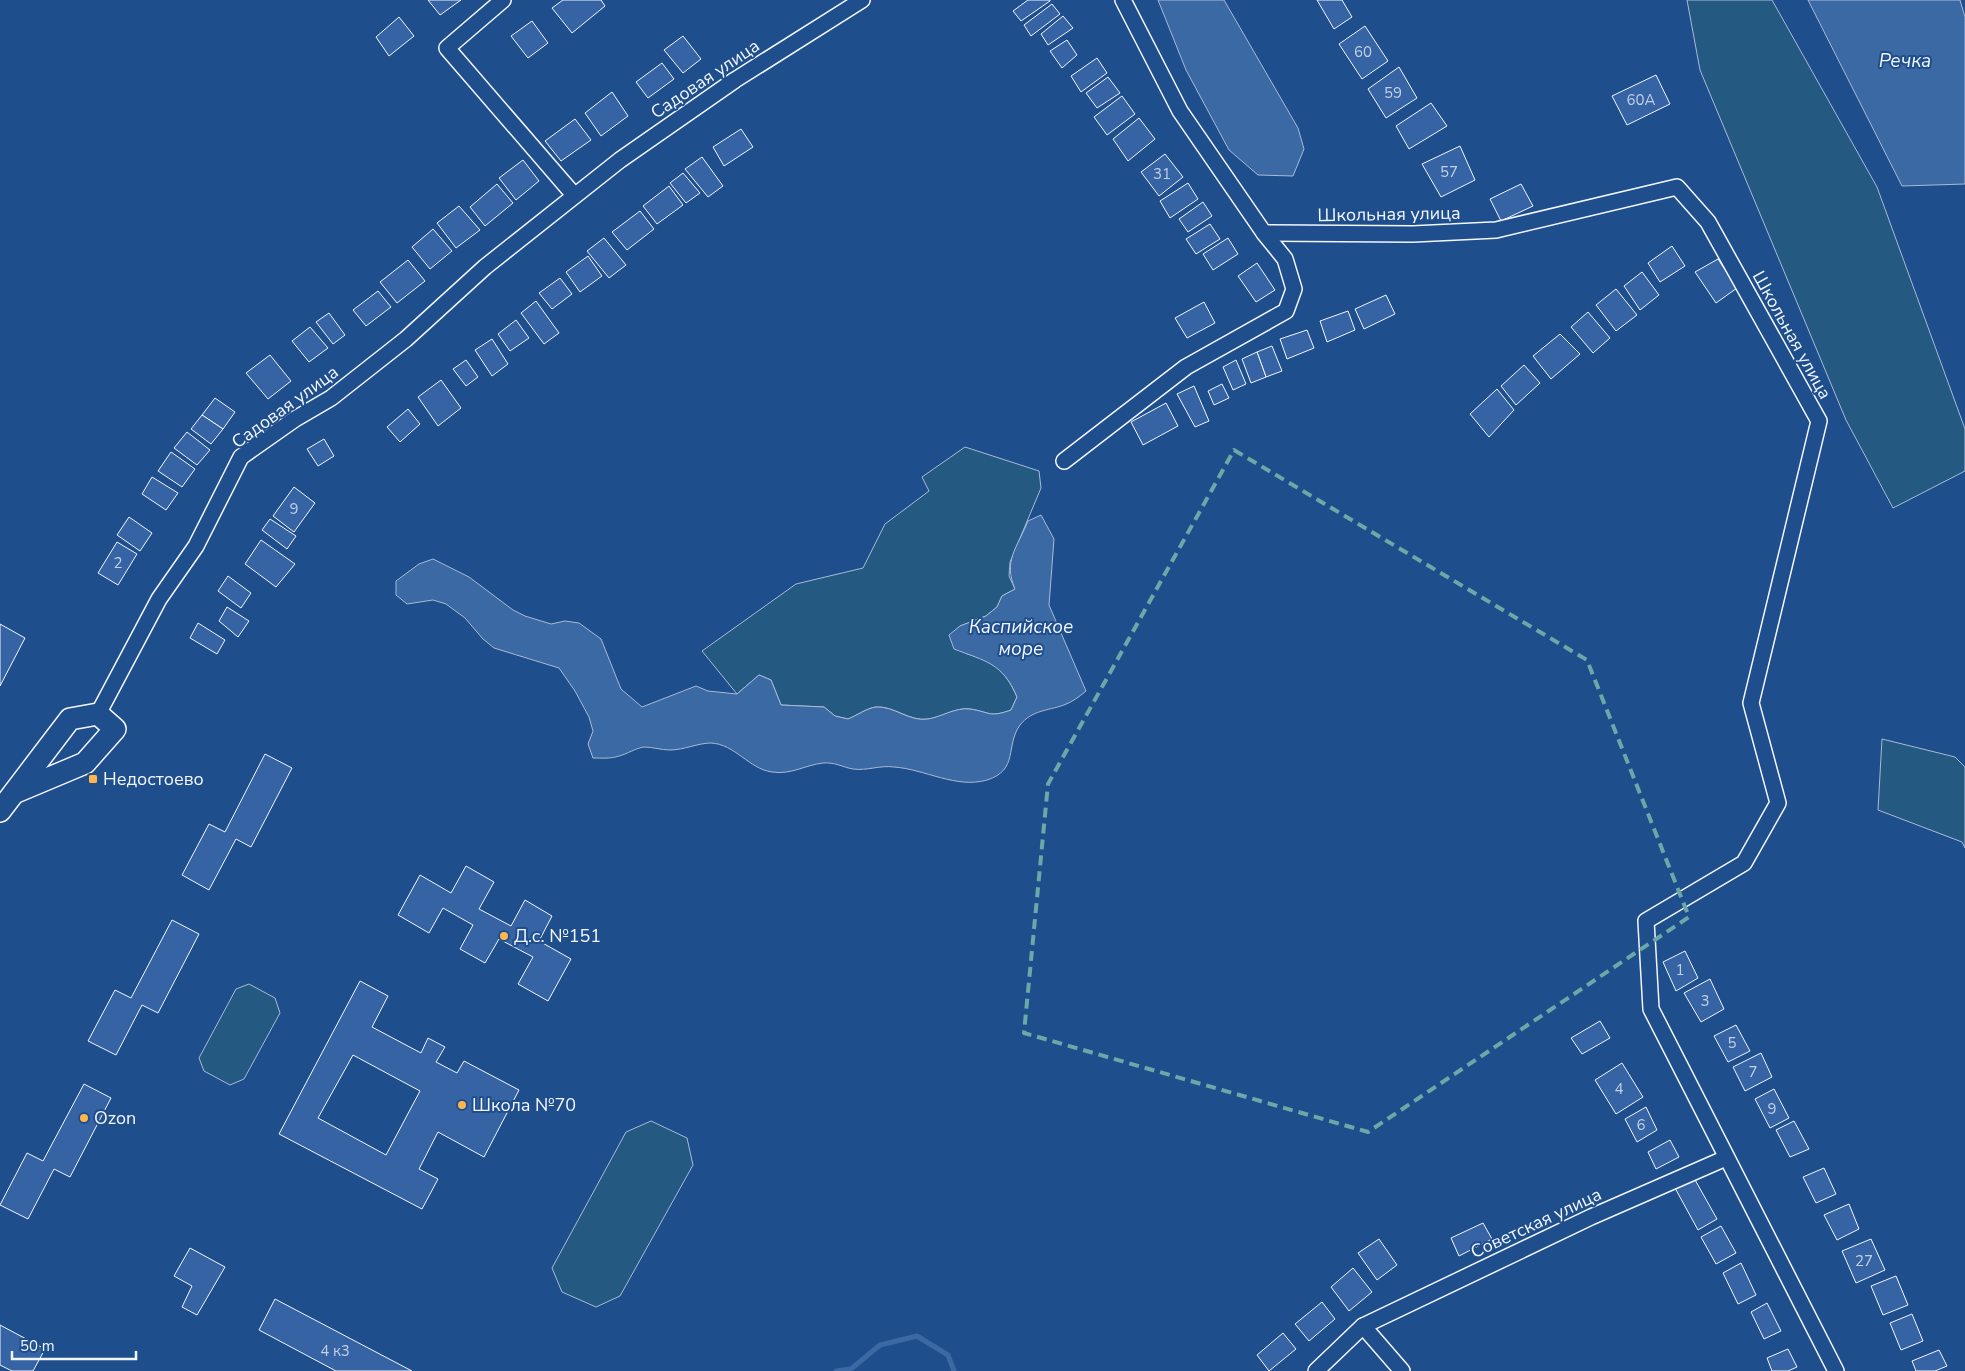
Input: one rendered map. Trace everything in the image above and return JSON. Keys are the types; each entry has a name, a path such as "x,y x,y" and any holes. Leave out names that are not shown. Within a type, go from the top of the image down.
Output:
{"street":[{"path":"503,0 447,48 574,195"},
{"name":"Садовая улица","path":"98,714 159,599 196,546 241,457 294,419 331,398 399,345 486,268 574,195 735,80 862,0"},
{"path":"1064,461 1186,367 1286,311 1294,290 1285,259 1264,233 1180,111 1123,0"},
{"name":"Школьная улица","path":"1264,233 1413,234 1496,230 1677,187 1708,222 1819,421 1751,703 1778,803 1744,863 1646,921 1651,1009 1726,1158"},
{"path":"0,811 70,719 98,714 115,729 85,763 16,792"},
{"path":"1726,1158 1836,1371"},
{"name":"Советская улица","path":"1316,1371 1363,1326 1591,1217 1726,1158"},
{"path":"1363,1326 1402,1371"}],"highlighted area":[{"path":"1234,450 1587,660 1689,917 1368,1132 1024,1033 1048,784"}],"shaded area":[{"path":"1687,0 1772,0 1877,187 1965,429 1965,471 1893,508 1846,420 1700,70"},
{"path":"965,447 1039,471 1041,488 1010,562 1009,576 1015,589 1002,596 997,607 986,616 960,626 967,654 985,660 998,668 1013,688 1017,697 1011,710 990,714 965,709 934,718 922,719 883,707 876,707 848,719 835,716 824,707 781,705 771,680 759,675 737,694 702,651 796,584 863,568 885,524 929,491 922,477"},
{"path":"1882,739 1955,757 1965,767 1965,848 1962,842 1878,810"},
{"path":"249,984 275,998 280,1013 244,1079 230,1085 204,1071 199,1058 236,989"},
{"path":"651,1121 687,1138 693,1165 620,1296 596,1307 562,1292 552,1268 626,1132"}],"water":[{"path":"1158,0 1224,0 1298,128 1304,149 1293,176 1258,175 1229,150 1186,70"},
{"name":"Речка","path":"1808,0 1960,0 1965,17 1965,184 1902,186"},
{"name":"Каспийское море","path":"1041,515 1054,539 1049,605 1086,691 1067,704 1035,714 1025,720 1016,733 1008,764 1004,770 997,776 976,782 952,780 894,767 853,769 827,763 792,771 772,772 756,766 720,744 711,743 675,750 644,747 616,757 593,758 588,744 593,731 589,717 575,691 559,668 494,648 483,639 465,618 446,604 433,600 407,604 396,595 396,581 419,564 433,559 469,577 513,610 525,616 551,624 565,621 579,623 601,639 621,689 642,707 696,686 708,691 737,694 759,675 771,680 781,705 824,707 835,716 848,719 876,707 883,707 921,719 933,718 965,709 998,714 1011,710 1017,697 1012,686 1006,677 992,665 984,660 954,649 949,635 960,626 986,616 997,607 1002,596 1015,589 1010,570 1013,555 1028,521"}],"building":[{"path":"428,0 461,0 440,15"},
{"path":"563,0 601,0 605,6 572,33 552,8"},
{"path":"1028,0 1050,1 1021,21 1013,11"},
{"path":"1317,0 1342,0 1352,17 1334,29"},
{"path":"1052,4 1060,14 1031,36 1024,25"},
{"path":"1063,16 1073,28 1048,45 1041,34"},
{"path":"399,17 414,36 389,56 376,37"},
{"path":"532,21 548,43 528,58 511,36"},
{"path":"1365,26 1388,61 1362,79 1339,44"},
{"path":"683,36 701,59 683,73 664,50"},
{"path":"1067,40 1077,55 1062,68 1050,51"},
{"path":"1097,58 1107,73 1081,92 1071,76"},
{"path":"662,63 674,79 648,98 636,82"},
{"path":"1399,67 1417,98 1386,118 1368,89"},
{"path":"1656,75 1670,104 1627,125 1612,96"},
{"path":"1108,77 1120,93 1097,108 1086,93"},
{"path":"612,92 628,116 601,136 585,113"},
{"path":"1122,96 1135,114 1107,135 1094,117"},
{"path":"1431,103 1447,126 1409,149 1396,126"},
{"path":"1139,118 1155,139 1128,161 1113,139"},
{"path":"575,119 591,140 561,161 545,141"},
{"path":"741,129 753,147 724,166 713,147"},
{"path":"1460,146 1475,180 1441,197 1422,164"},
{"path":"1165,154 1183,177 1159,196 1141,172"},
{"path":"702,157 723,186 708,197 685,169"},
{"path":"523,160 539,181 516,200 499,178"},
{"path":"683,173 700,193 686,203 670,183"},
{"path":"1188,183 1198,199 1170,218 1160,201"},
{"path":"497,184 513,203 485,226 470,207"},
{"path":"1521,184 1533,206 1501,221 1490,199"},
{"path":"669,186 683,205 657,224 643,206"},
{"path":"1203,202 1212,216 1188,232 1179,219"},
{"path":"459,206 480,230 456,248 437,223"},
{"path":"640,211 654,229 627,250 612,232"},
{"path":"1210,224 1220,239 1196,254 1186,239"},
{"path":"433,229 452,251 430,269 412,247"},
{"path":"604,238 626,265 609,278 587,251"},
{"path":"1228,238 1238,254 1213,270 1203,254"},
{"path":"1672,246 1685,266 1660,282 1648,263"},
{"path":"588,256 602,276 580,292 566,272"},
{"path":"1718,259 1737,288 1716,303 1695,272"},
{"path":"408,260 425,281 397,303 380,282"},
{"path":"1257,263 1275,290 1256,302 1238,276"},
{"path":"1642,272 1659,295 1640,310 1624,286"},
{"path":"560,278 572,294 552,309 539,293"},
{"path":"1616,289 1637,315 1616,331 1596,305"},
{"path":"378,291 391,307 366,326 353,310"},
{"path":"1386,295 1395,314 1364,329 1355,309"},
{"path":"536,301 559,333 544,344 521,313"},
{"path":"1204,302 1215,323 1187,338 1175,318"},
{"path":"1348,311 1355,330 1327,342 1320,321"},
{"path":"1588,312 1610,338 1593,353 1571,327"},
{"path":"329,313 345,335 333,344 316,322"},
{"path":"516,320 529,338 510,351 498,334"},
{"path":"310,327 328,348 309,362 292,341"},
{"path":"1307,330 1314,348 1287,359 1280,339"},
{"path":"1560,334 1580,354 1551,379 1533,356"},
{"path":"492,339 508,364 492,376 475,350"},
{"path":"1272,346 1282,371 1266,377 1257,352"},
{"path":"1257,352 1266,377 1251,383 1242,359"},
{"path":"270,355 291,381 268,399 246,373"},
{"path":"466,360 478,377 466,386 453,369"},
{"path":"1236,360 1246,384 1233,390 1223,367"},
{"path":"1524,365 1540,383 1516,405 1501,386"},
{"path":"441,380 461,408 438,426 418,397"},
{"path":"1222,384 1229,398 1214,405 1208,391"},
{"path":"1194,386 1209,421 1195,427 1177,394"},
{"path":"1497,389 1514,410 1489,437 1470,414"},
{"path":"215,398 235,412 223,429 202,415"},
{"path":"1166,403 1178,426 1143,445 1131,422"},
{"path":"408,409 420,424 400,442 387,427"},
{"path":"202,415 223,429 211,444 191,429"},
{"path":"187,432 210,450 197,465 174,448"},
{"path":"324,439 334,456 318,466 307,449"},
{"path":"171,452 195,469 182,487 158,471"},
{"path":"152,477 178,493 166,510 142,494"},
{"path":"294,487 315,503 294,532 273,516"},
{"path":"129,517 152,533 140,551 117,535"},
{"path":"270,519 296,536 287,549 262,530"},
{"path":"261,540 295,564 276,587 245,564"},
{"path":"117,542 137,554 118,585 98,573"},
{"path":"228,576 251,593 241,608 218,591"},
{"path":"227,607 249,621 238,637 219,621"},
{"path":"198,623 225,640 217,654 190,638"},
{"path":"0,624 25,638 0,686"},
{"path":"265,754 292,768 251,847 236,839 209,890 182,875 209,824 225,832"},
{"name":"Д.с. №151","path":"466,866 494,882 479,909 511,926 525,900 552,916 539,941 571,959 548,1001 518,984 533,957 499,939 485,963 460,949 473,925 443,908 429,933 398,915 420,875 451,893"},
{"path":"172,920 199,934 158,1013 142,1005 116,1055 88,1041 115,990 131,998"},
{"path":"1685,951 1698,978 1676,991 1663,962"},
{"path":"1710,979 1724,1009 1701,1022 1684,993"},
{"name":"Школа №70","path":"360,981 388,996 372,1027 421,1053 428,1038 445,1047 436,1062 457,1073 464,1061 519,1090 484,1157 438,1132 419,1169 438,1179 422,1209 279,1134","holes":["353,1055 420,1091 386,1155 318,1118"]},
{"path":"1600,1021 1610,1038 1582,1054 1571,1038"},
{"path":"1736,1025 1750,1051 1728,1062 1714,1036"},
{"path":"1761,1053 1772,1077 1745,1091 1733,1067"},
{"path":"1622,1063 1643,1097 1616,1114 1595,1080"},
{"path":"84,1084 111,1098 70,1177 54,1169 28,1219 0,1205 27,1153 43,1161"},
{"path":"1774,1089 1789,1118 1770,1128 1755,1099"},
{"path":"1646,1107 1657,1130 1637,1142 1625,1119"},
{"path":"1794,1121 1809,1149 1790,1157 1776,1130"},
{"path":"1670,1140 1679,1157 1656,1169 1648,1152"},
{"path":"1824,1168 1836,1194 1816,1203 1803,1177"},
{"path":"1694,1178 1717,1219 1698,1230 1675,1188"},
{"path":"1849,1204 1859,1229 1837,1240 1824,1215"},
{"path":"1483,1223 1492,1239 1459,1256 1451,1238"},
{"path":"1721,1226 1736,1253 1716,1264 1701,1237"},
{"path":"1379,1239 1397,1265 1377,1280 1358,1253"},
{"path":"1871,1239 1885,1270 1856,1283 1842,1251"},
{"path":"190,1248 225,1267 197,1315 182,1307 192,1286 174,1276"},
{"path":"1741,1263 1756,1295 1738,1304 1723,1273"},
{"path":"1353,1268 1372,1292 1349,1311 1331,1287"},
{"path":"1896,1276 1908,1305 1883,1315 1871,1286"},
{"path":"275,1299 412,1371 336,1371 259,1330"},
{"path":"1322,1302 1335,1319 1309,1341 1295,1324"},
{"path":"1767,1303 1781,1331 1764,1339 1751,1312"},
{"path":"1912,1314 1923,1341 1901,1350 1890,1323"},
{"path":"0,1325 45,1349 33,1371 12,1371 0,1365"},
{"path":"1283,1333 1296,1349 1269,1371 1257,1355"},
{"path":"1788,1349 1797,1367 1788,1371 1772,1371 1767,1358"},
{"path":"1939,1350 1947,1366 1935,1371 1916,1371 1912,1361"}],"waterway":[{"path":"836,1371 851,1369 880,1345 917,1336 948,1355 954,1371"}],"place":[{"name":"Недостоево","path":"93,779"},
{"name":"Д.с. №151","path":"504,936"},
{"name":"Школа №70","path":"462,1105"},
{"name":"Ozon","path":"84,1118"}]}
